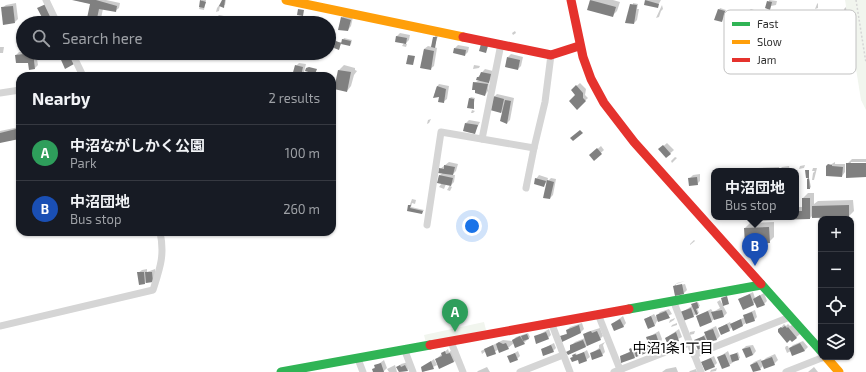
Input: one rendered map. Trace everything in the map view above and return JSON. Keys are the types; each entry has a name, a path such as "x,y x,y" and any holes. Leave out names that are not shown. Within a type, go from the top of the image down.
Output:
{"street":[{"path":"46,0 54,16"},
{"path":"286,0 551,55 579,46"},
{"path":"571,0 579,46 595,89 612,114 634,142 818,348"},
{"path":"482,139 501,44"},
{"path":"526,188 545,102 551,55"},
{"path":"75,60 81,72"},
{"path":"0,93 16,91"},
{"path":"427,225 441,132 534,148"},
{"path":"0,326 153,290 162,260 163,246 161,236"},
{"path":"281,372 310,370 358,359 551,322 762,285"},
{"path":"673,300 701,372"},
{"path":"598,314 618,371 689,343"},
{"path":"694,355 790,317"},
{"path":"551,322 570,372"},
{"path":"451,342 463,372"},
{"path":"405,351 413,372"},
{"path":"520,372 563,355"},
{"path":"358,359 363,372"},
{"path":"786,372 818,360"},
{"path":"828,360 840,372"}],"path":[{"path":"856,0 866,63"}],"shaded area":[{"path":"845,0 866,0 866,110 861,100 856,69 856,10 847,10"},
{"path":"484,322 486,330 426,343 424,335"}],"building":[{"path":"72,0 96,0 117,6 116,12 99,9 98,16 87,16 90,4"},
{"path":"200,0 206,2 204,8 199,7"},
{"path":"222,0 225,0 224,8 219,6"},
{"path":"590,0 616,7 613,17 587,10"},
{"path":"645,0 659,4 658,8 644,5"},
{"path":"767,1 772,2 770,10 765,8"},
{"path":"46,4 52,16 41,16 37,8"},
{"path":"630,4 637,5 634,24 625,23"},
{"path":"13,6 15,23 3,25 1,7"},
{"path":"298,9 304,10 303,16 297,15"},
{"path":"718,9 724,11 722,22 714,20"},
{"path":"341,17 351,20 348,31 338,30"},
{"path":"396,36 407,38 406,44 395,42"},
{"path":"433,37 437,37 435,48 431,47"},
{"path":"342,39 351,41 350,46 341,44"},
{"path":"336,41 341,43 339,50 336,49"},
{"path":"481,44 488,46 486,53 479,51"},
{"path":"454,48 466,50 465,56 453,53"},
{"path":"424,49 434,51 431,70 420,68"},
{"path":"15,55 16,60 34,60 35,69 29,70 28,63 16,63"},
{"path":"408,55 415,56 413,65 406,64"},
{"path":"507,57 520,60 518,70 505,67"},
{"path":"61,60 72,60 74,64 65,69"},
{"path":"295,65 303,67 302,72 293,72"},
{"path":"309,67 317,69 316,72 308,72 305,71 306,68"},
{"path":"338,70 351,72 347,92 336,89"},
{"path":"481,72 491,74 489,83 476,80"},
{"path":"473,82 488,84 485,96 475,93 475,90 472,90"},
{"path":"576,85 583,93 583,98 586,101 577,110 569,101 575,95 571,90"},
{"path":"437,86 446,89 444,103 438,102 439,97 433,98"},
{"path":"493,96 504,99 501,113 490,110"},
{"path":"469,98 474,99 474,109 467,108"},
{"path":"505,100 511,101 507,124 500,121"},
{"path":"465,123 478,125 475,134 463,131"},
{"path":"16,129 16,140 0,143 0,133"},
{"path":"580,130 583,133 573,141 570,138"},
{"path":"663,145 671,154 666,158 658,149"},
{"path":"597,148 602,154 594,161 589,155"},
{"path":"846,163 866,163 866,177 846,178"},
{"path":"828,164 843,167 842,177 826,176 826,166"},
{"path":"444,165 455,167 453,175 438,173 439,168 444,169"},
{"path":"805,170 809,170 809,178 806,178"},
{"path":"439,175 453,178 451,186 437,183"},
{"path":"697,177 698,185 689,186 688,178"},
{"path":"535,178 546,181 544,187 534,184"},
{"path":"809,178 810,189 807,189 807,179"},
{"path":"547,180 554,182 550,199 543,198"},
{"path":"802,198 810,198 810,219 799,219 799,211 802,211"},
{"path":"408,205 411,205 410,208 423,211 422,214 407,211"},
{"path":"849,205 849,216 818,216 818,218 812,218 812,206"},
{"path":"750,220 775,220 750,221"},
{"path":"769,227 770,243 745,244 744,228"},
{"path":"137,272 144,272 145,284 139,285"},
{"path":"145,272 152,272 153,282 146,283"},
{"path":"682,284 684,294 675,296 673,286"},
{"path":"750,294 754,305 743,310 738,299"},
{"path":"760,295 765,305 757,308 753,299"},
{"path":"727,296 729,304 723,306 721,298"},
{"path":"697,302 699,308 696,309 698,314 696,315 691,304"},
{"path":"691,308 694,317 683,321 680,312"},
{"path":"722,310 724,317 714,320 711,312"},
{"path":"666,311 670,318 658,322 656,315"},
{"path":"708,311 712,322 700,327 696,316"},
{"path":"752,312 755,321 746,324 743,315"},
{"path":"651,316 655,326 648,329 644,319"},
{"path":"620,319 624,327 614,331 611,324"},
{"path":"741,319 743,326 733,331 730,324"},
{"path":"727,324 730,331 721,335 718,328"},
{"path":"579,325 581,333 562,342 560,336 567,334 566,330"},
{"path":"785,326 787,328 788,327 797,338 792,342 790,340 787,343 778,332 778,329"},
{"path":"713,329 717,340 708,342 704,332"},
{"path":"591,331 592,333 597,331 601,340 587,346 583,334"},
{"path":"546,332 549,339 536,344 534,336"},
{"path":"676,332 679,341 668,345 665,338"},
{"path":"527,334 529,339 523,341 521,336"},
{"path":"656,334 659,343 657,343 658,346 650,349 646,337"},
{"path":"520,336 525,344 515,348 512,340"},
{"path":"704,336 708,345 698,350 694,340"},
{"path":"583,340 586,347 568,355 566,352 570,350 570,345"},
{"path":"499,342 503,344 506,343 509,349 499,353 496,344"},
{"path":"800,343 805,351 792,356 789,348"},
{"path":"493,345 496,354 487,357 484,349"},
{"path":"551,345 554,352 543,356 541,349"},
{"path":"646,345 649,352 636,357 634,349"},
{"path":"750,347 753,355 746,358 742,349"},
{"path":"631,348 635,358 621,363 620,356 630,352 629,349"},
{"path":"600,349 603,356 592,360 590,353"},
{"path":"445,351 446,354 450,353 454,362 439,369 435,359 442,356 441,353"},
{"path":"584,352 587,361 579,364 578,360 572,362 570,358 573,357 572,355"},
{"path":"515,353 518,360 510,363 507,356"},
{"path":"737,353 739,360 732,362 730,355"},
{"path":"725,354 730,366 722,369 717,357"},
{"path":"772,357 775,365 764,369 761,361"},
{"path":"711,358 715,367 705,371 701,362"},
{"path":"431,361 434,369 422,372 421,367"},
{"path":"757,362 761,370 753,372 750,365"},
{"path":"381,363 384,372 373,372 372,369 375,368 374,365"},
{"path":"400,365 401,367 405,365 408,371 399,372 396,367"}],"traffic: fast":[{"path":"761,284 818,348"},
{"path":"629,309 761,285"},
{"path":"281,372 430,345"}],"traffic: slow":[{"path":"286,0 463,37"},
{"path":"829,360 839,372"}],"traffic: jam":[{"path":"571,0 583,57 591,79 604,103 634,142 761,284"},
{"path":"463,37 551,55 579,46"},
{"path":"430,345 629,309"}],"place":[{"name":"中沼団地","path":"755,266"},
{"name":"中沼ながしかく公園","path":"455,332"}],"district":[{"name":"中沼1条1丁目","path":"673,348"}]}
